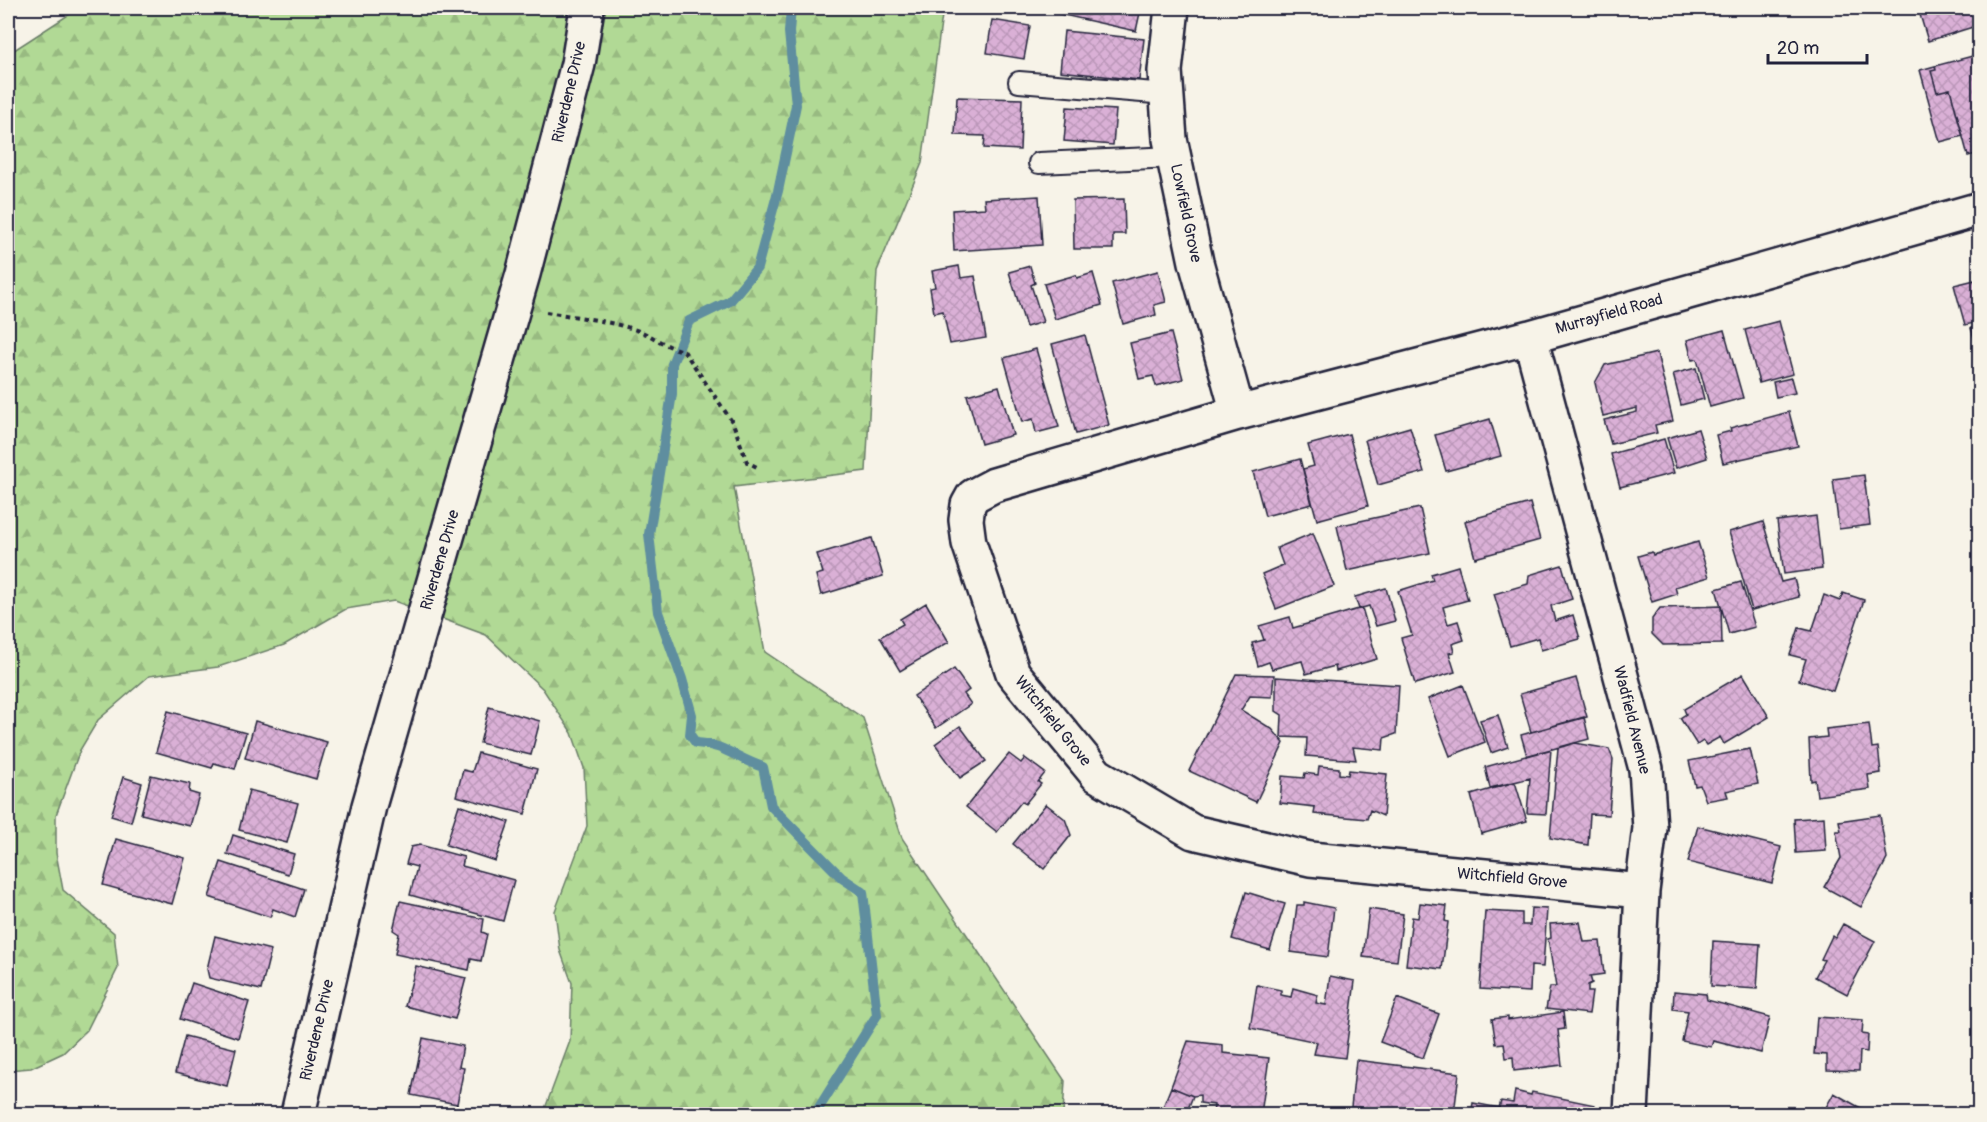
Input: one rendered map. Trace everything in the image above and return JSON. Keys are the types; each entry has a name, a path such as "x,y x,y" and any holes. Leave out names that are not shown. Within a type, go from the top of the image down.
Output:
{"street":[{"name":"Riverdene Drive","path":"298,1114 369,806 513,308 578,64 586,8"},
{"name":"Lowfield Grove","path":"1172,8 1165,71 1174,157 1196,262 1238,413"},
{"name":"Murrayfield Road","path":"1238,413 1530,337 1980,209"},
{"name":"Wadfield Avenue","path":"1530,337 1646,769 1650,828 1642,891 1631,1114"},
{"name":"Witchfield Grove","path":"1238,413 994,485 973,496 968,505 969,543 1013,673 1096,775 1193,832 1310,859 1642,891"}],"lane":[{"path":"1019,82 1167,94"},
{"path":"1039,163 1174,157"}],"path":[{"path":"513,308 585,318 641,332 673,349 684,351 733,423 747,462 757,467"}],"green space":[{"path":"79,8 943,8 922,163 877,271 866,471 734,487 765,652 863,718 902,838 1065,1081 1063,1114 543,1114 570,1041 572,983 560,950 555,911 587,826 584,768 572,733 543,689 486,635 394,601 346,609 284,645 218,667 149,676 98,720 80,750 56,815 56,853 63,890 114,933 118,968 87,1030 63,1053 31,1068 8,1070 8,54"}],"building":[{"path":"1060,8 1141,8 1136,31 1059,14"},
{"path":"1311,8 1340,8 1313,15"},
{"path":"1918,8 1970,8 1976,26 1928,41"},
{"path":"992,20 1030,26 1024,59 987,53"},
{"path":"1064,31 1144,39 1139,80 1060,71"},
{"path":"1980,54 1980,153 1968,156 1950,89 1937,92 1931,71 1936,70 1935,66"},
{"path":"1935,66 1936,70 1931,71 1937,92 1950,89 1963,136 1940,142 1920,70"},
{"path":"957,97 1022,99 1020,150 984,148 985,136 955,135"},
{"path":"1067,107 1116,110 1113,145 1064,141"},
{"path":"1039,196 1042,245 954,251 952,210 985,208 984,199"},
{"path":"1124,199 1125,234 1113,234 1113,249 1074,249 1073,200"},
{"path":"959,266 961,278 975,276 986,338 950,344 943,311 934,313 930,288 935,287 932,271"},
{"path":"1030,266 1035,283 1031,285 1043,322 1026,327 1009,272"},
{"path":"1980,268 1980,283 1975,269"},
{"path":"1158,271 1166,302 1154,305 1156,315 1123,324 1112,283"},
{"path":"1093,273 1102,305 1055,319 1044,284"},
{"path":"1975,280 1980,296 1980,322 1965,325 1954,285"},
{"path":"1779,321 1793,374 1759,383 1745,330"},
{"path":"1980,326 1980,347 1977,348 1971,328"},
{"path":"1724,330 1743,398 1710,407 1697,359 1692,360 1687,340"},
{"path":"1171,333 1183,379 1156,386 1153,376 1139,379 1130,343"},
{"path":"1085,335 1109,425 1076,434 1052,344"},
{"path":"1036,349 1059,427 1036,433 1033,419 1022,422 1004,358"},
{"path":"1657,353 1673,421 1655,425 1657,433 1611,444 1604,420 1637,412 1637,408 1603,416 1595,383 1605,365"},
{"path":"1696,368 1704,399 1681,405 1673,374"},
{"path":"1791,378 1795,393 1776,397 1773,382"},
{"path":"999,386 1013,435 981,444 967,395"},
{"path":"1789,412 1798,446 1723,463 1716,435 1731,431 1730,428"},
{"path":"1490,419 1501,456 1446,471 1435,435"},
{"path":"1410,427 1424,472 1378,485 1365,440"},
{"path":"1698,429 1707,458 1676,468 1667,438"},
{"path":"1349,434 1368,506 1317,520 1303,469 1314,466 1308,445"},
{"path":"1664,439 1674,473 1620,487 1611,454"},
{"path":"1300,459 1312,504 1265,516 1253,472"},
{"path":"1864,475 1870,525 1839,529 1833,479"},
{"path":"1530,503 1540,540 1475,558 1465,521"},
{"path":"1420,508 1430,553 1347,571 1337,526"},
{"path":"1816,516 1822,569 1784,574 1777,521"},
{"path":"1763,522 1781,582 1794,579 1799,597 1752,610 1729,532"},
{"path":"1313,533 1334,586 1276,609 1262,574 1283,565 1277,548"},
{"path":"872,538 883,576 821,595 816,575 823,573 817,554"},
{"path":"1698,542 1709,577 1675,587 1677,594 1652,602 1638,556 1652,552 1653,555"},
{"path":"1562,565 1572,599 1551,606 1555,621 1573,615 1580,639 1541,650 1538,638 1510,646 1494,594 1528,584 1529,575"},
{"path":"1458,566 1468,600 1443,607 1448,624 1458,621 1464,640 1452,644 1454,652 1449,653 1455,672 1415,684 1401,638 1412,635 1398,591 1433,580 1431,574"},
{"path":"1741,582 1755,627 1729,634 1716,589"},
{"path":"1386,588 1395,621 1376,626 1369,606 1359,609 1355,597"},
{"path":"1843,593 1864,600 1833,691 1799,680 1806,659 1790,655 1799,628 1812,631 1824,595 1840,601"},
{"path":"926,603 949,642 900,671 880,637 903,624 900,619"},
{"path":"1721,606 1722,644 1663,645 1652,634 1652,619 1660,608"},
{"path":"1362,608 1377,659 1336,671 1335,666 1306,674 1302,661 1272,669 1269,662 1258,666 1252,643 1264,640 1259,626 1290,617 1293,628"},
{"path":"954,669 969,690 964,694 971,704 936,728 914,696"},
{"path":"1236,674 1274,675 1272,697 1250,696 1241,710 1272,729 1284,743 1256,802 1189,771"},
{"path":"1743,674 1769,717 1724,744 1720,737 1706,745 1703,741 1697,745 1680,718 1686,714 1684,709"},
{"path":"1276,677 1399,685 1396,734 1384,738 1383,750 1353,747 1356,760 1306,756 1307,738 1281,737 1282,715 1276,711"},
{"path":"1576,678 1587,717 1531,732 1520,694"},
{"path":"1463,685 1485,742 1450,756 1428,699"},
{"path":"489,707 540,721 531,755 480,743"},
{"path":"168,711 246,733 235,769 214,763 212,768 156,752"},
{"path":"1498,715 1508,747 1491,753 1480,720"},
{"path":"1584,717 1589,739 1527,756 1521,735"},
{"path":"255,721 327,742 316,779 245,758"},
{"path":"1869,724 1872,748 1878,747 1881,773 1868,775 1870,789 1817,796 1815,780 1811,781 1809,739 1827,737 1826,729"},
{"path":"960,726 986,761 960,778 935,744"},
{"path":"1575,743 1609,749 1613,759 1609,815 1590,814 1588,845 1550,838 1558,748"},
{"path":"1551,749 1546,814 1527,813 1530,778 1490,788 1485,767"},
{"path":"1750,749 1758,784 1726,791 1728,797 1706,801 1700,785 1695,786 1689,761"},
{"path":"478,753 537,769 525,814 456,796 463,770 472,772"},
{"path":"1009,754 1021,763 1025,758 1045,773 1038,782 1041,784 1025,804 1022,801 997,832 966,807"},
{"path":"1319,766 1339,768 1339,774 1348,775 1349,770 1387,774 1383,816 1370,810 1367,819 1314,814 1315,807 1280,803 1282,776 1304,778 1305,773 1318,775"},
{"path":"151,775 190,784 189,792 199,795 190,826 141,814"},
{"path":"123,777 142,783 131,822 111,816"},
{"path":"1515,782 1527,821 1481,834 1471,795"},
{"path":"249,790 298,803 287,843 239,830"},
{"path":"1046,804 1065,819 1071,835 1044,869 1013,844"},
{"path":"459,805 509,822 495,861 446,845"},
{"path":"1880,815 1887,859 1861,907 1824,887 1841,858 1836,831 1841,831 1839,821"},
{"path":"1824,817 1826,851 1796,853 1794,819"},
{"path":"1698,826 1781,847 1772,883 1688,862"},
{"path":"233,835 294,854 288,874 227,854"},
{"path":"116,839 185,858 172,904 103,885"},
{"path":"420,845 464,857 462,866 514,880 503,921 410,895 417,867 406,864 411,847"},
{"path":"221,862 304,889 295,917 273,909 270,917 209,897"},
{"path":"1246,892 1285,904 1270,950 1232,939"},
{"path":"400,901 484,919 482,932 487,934 481,961 471,959 469,970 395,954 399,934 393,930"},
{"path":"1304,902 1334,908 1328,957 1291,952 1297,905 1304,905"},
{"path":"1420,903 1447,906 1445,921 1448,922 1442,969 1406,965 1412,917 1418,918"},
{"path":"1531,908 1547,909 1543,967 1531,966 1530,992 1480,989 1485,911 1522,913 1522,925 1530,925"},
{"path":"1369,909 1403,914 1397,961 1363,957"},
{"path":"1580,922 1584,942 1600,941 1604,974 1590,976 1592,983 1588,985 1588,992 1592,992 1589,1014 1546,1009 1550,987 1556,987 1548,939 1551,938 1550,924"},
{"path":"1843,924 1875,941 1847,994 1815,977 1824,960 1821,959 1832,936 1835,938"},
{"path":"215,936 271,950 261,990 209,978 207,969"},
{"path":"1713,941 1760,944 1757,989 1711,986"},
{"path":"416,966 466,978 455,1019 405,1006"},
{"path":"1330,976 1355,981 1345,1058 1314,1054 1317,1042 1250,1028 1257,985 1281,990 1281,995 1291,997 1293,988 1318,995 1316,1003 1326,1005"},
{"path":"192,983 249,1002 238,1038 180,1019"},
{"path":"1674,991 1706,994 1707,1000 1770,1017 1761,1053 1713,1041 1711,1047 1682,1041 1688,1011 1673,1009"},
{"path":"1397,998 1439,1014 1423,1058 1380,1042"},
{"path":"1563,1012 1565,1029 1558,1030 1562,1065 1514,1071 1513,1057 1506,1058 1504,1043 1496,1044 1492,1019 1508,1017 1508,1020"},
{"path":"1817,1017 1863,1020 1862,1034 1868,1035 1867,1052 1860,1051 1859,1071 1827,1070 1827,1055 1814,1054"},
{"path":"185,1036 236,1049 227,1086 175,1073"},
{"path":"423,1038 463,1046 459,1067 464,1068 457,1104 411,1095"},
{"path":"1188,1041 1223,1045 1223,1053 1269,1058 1261,1114 1213,1114 1214,1105 1200,1103 1200,1095 1193,1096 1171,1087"},
{"path":"1356,1060 1459,1073 1454,1114 1387,1114 1387,1112 1351,1107"},
{"path":"1171,1087 1193,1096 1186,1114 1160,1114"},
{"path":"1515,1091 1531,1095 1532,1092 1595,1105 1593,1114 1471,1114 1473,1103 1499,1108 1501,1101 1513,1103"},
{"path":"1834,1093 1873,1114 1818,1114 1822,1107 1825,1109"},
{"path":"1781,1107 1807,1108 1806,1114 1781,1114"},
{"path":"1694,1112 1740,1114 1694,1114"}],"waterway":[{"path":"791,8 789,32 796,105 778,191 757,268 730,301 689,321 672,364 672,394 649,534 658,612 692,715 690,735 696,743 715,746 763,767 771,806 842,878 863,892 877,1015 815,1114"}]}
